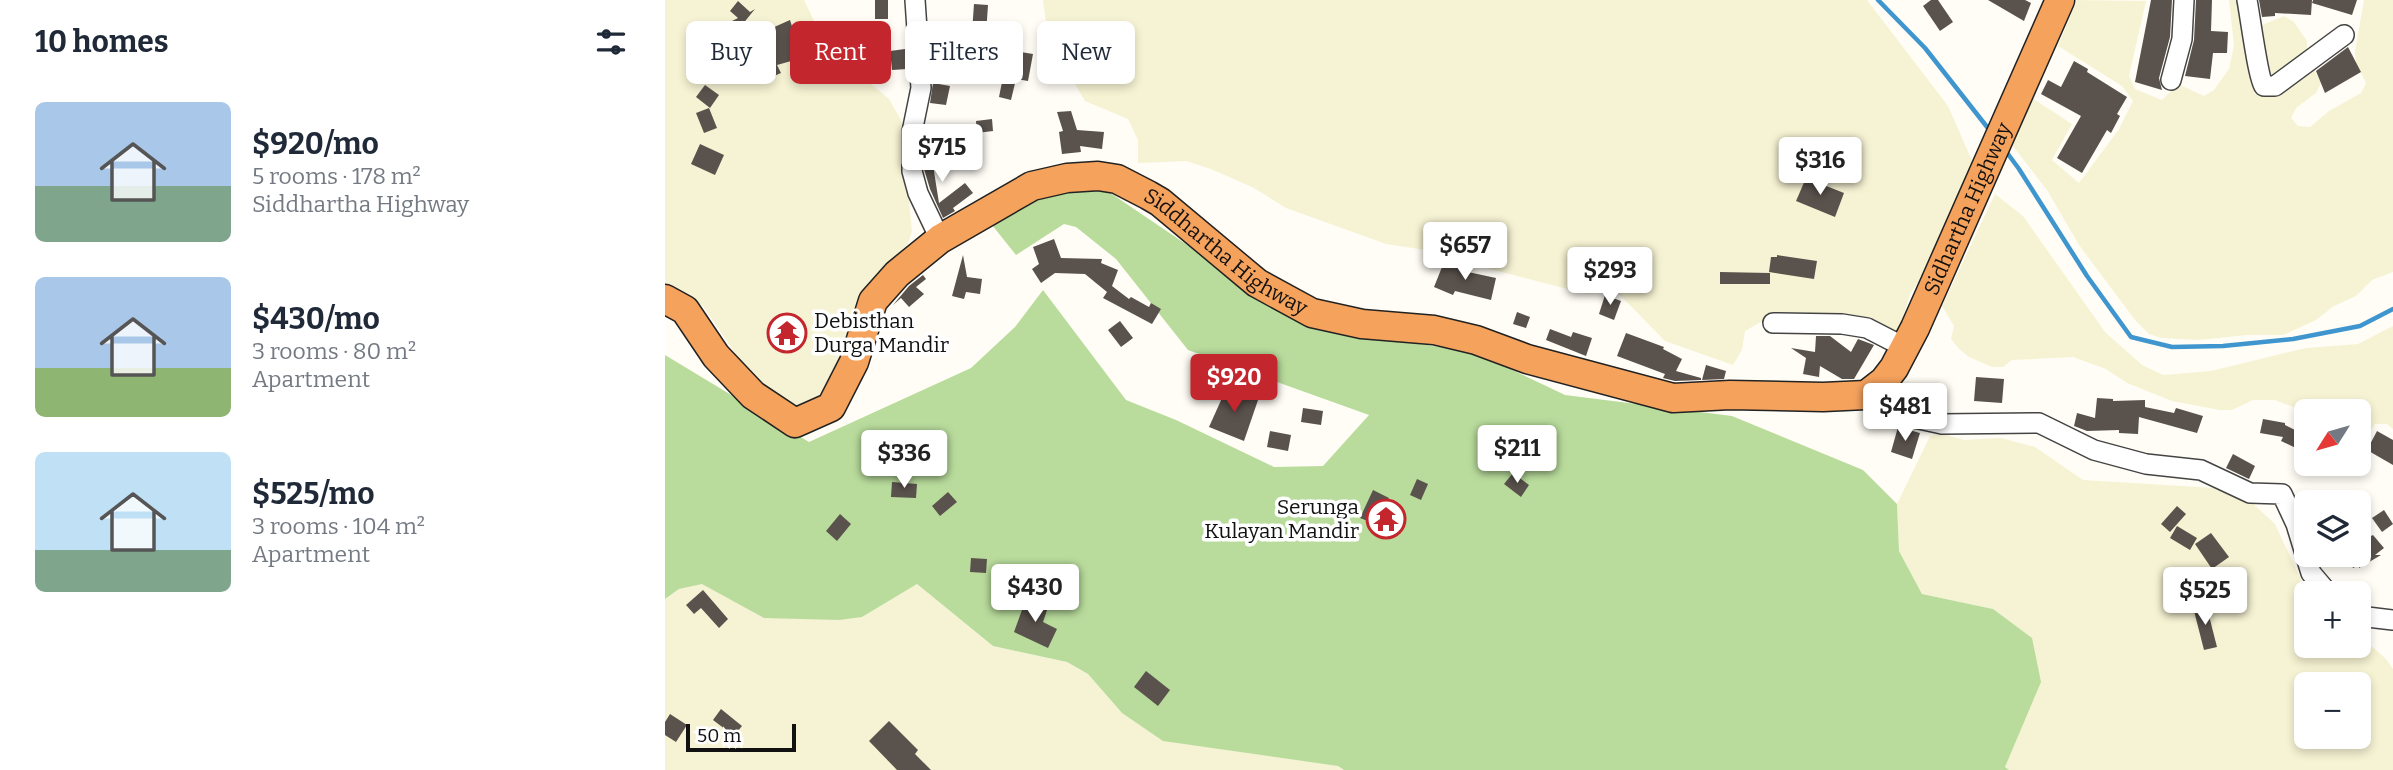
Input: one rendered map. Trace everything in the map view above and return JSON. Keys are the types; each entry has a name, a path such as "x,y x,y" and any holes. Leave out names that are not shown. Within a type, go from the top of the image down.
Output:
{"highway":[{"name":"Sidhartha Highway","path":"1910,338 2060,0"},
{"name":"Siddhartha Highway","path":"665,299 685,310 716,356 753,395 795,423 831,407 854,362 873,301 897,274 940,239 1032,186 1067,178 1098,176 1117,179 1160,202 1257,283 1312,313 1362,324 1434,330 1476,340 1527,359 1673,398 1866,395"},
{"path":"1866,395 1884,381 1910,338"}],"street":[{"path":"915,0 921,88 912,132 912,170 918,193 940,239"},
{"path":"2171,80 2182,39 2185,0"},
{"path":"2247,0 2260,80 2264,86 2276,86 2344,35"},
{"path":"1773,323 1842,324 1910,338"},
{"path":"1866,395 1901,415 1942,424 2039,423 2094,450 2146,464 2201,470 2250,493 2282,494 2296,524 2311,573 2318,581"},
{"path":"2371,617 2393,620"}],"shaded area":[{"path":"665,0 804,0 814,21 790,21 790,84 871,84 889,99 901,120 912,231 908,244 882,269 861,300 828,393 798,411 756,384 703,306 665,283"},
{"path":"1043,0 1867,0 1948,106 1973,163 1938,254 1910,294 1898,334 1768,318 1745,331 1742,350 1733,365 1665,341 1616,291 1587,294 1490,269 1445,253 1386,244 1286,208 1254,188 1186,161 1138,163 1138,140 1128,119 1085,101 1075,84 1135,84 1135,21 1046,21"},
{"path":"2077,0 2146,1 2129,76 2135,89 2162,100 2178,84 2204,96 2214,90 2229,69 2234,45 2229,0 2245,0 2247,19 2262,25 2284,16 2294,22 2307,41 2307,54 2321,83 2316,93 2296,108 2291,118 2298,126 2310,127 2329,111 2361,93 2366,83 2356,63 2355,51 2364,0 2393,0 2393,272 2372,280 2356,296 2334,306 2316,320 2283,335 2247,335 2199,340 2161,338 2149,334 2135,320 2079,245 2047,190 2012,145 2029,96 2072,124 2052,160 2079,183 2119,129 2133,101 2122,86 2058,46"},
{"path":"1995,194 2023,216 2105,332 2142,365 2163,375 2211,371 2306,348 2358,344 2393,326 2393,429 2387,424 2375,424 2371,430 2371,399 2294,399 2294,407 2275,400 2253,400 2232,410 2220,410 2172,401 2127,383 2106,369 2073,357 2012,360 2003,367 1992,367 1969,357 1959,349 1951,339 1954,326 1942,306"},
{"path":"1941,433 1964,440 2001,438 2035,447 2083,480 2215,488 2249,500 2275,524 2302,581 2294,581 2294,658 2371,658 2371,646 2393,669 2393,770 2009,770 2005,767 1993,609 1922,594 1899,551 1897,504 1930,436"},
{"path":"702,583 764,618 862,617 917,584 993,646 1067,662 1088,674 1122,713 1338,766 1344,770 665,770 665,599 679,589"}],"green space":[{"path":"1103,188 1307,326 1477,353 1565,395 1732,416 1863,470 1897,504 1899,551 1922,594 1993,609 2032,638 2041,682 2005,767 2009,770 1344,770 1338,766 1163,741 1122,713 1088,674 1067,662 993,646 917,584 862,617 839,620 764,618 702,584 679,589 665,599 665,355 809,442 971,368 1015,327 1043,290 1126,400 1176,420 1274,467 1323,466 1369,415 1188,350 1116,259 1076,227 1064,224 1016,255 992,225 1055,191"}],"building":[{"path":"875,0 888,0 888,19 875,19"},
{"path":"1931,0 1938,0 1953,22 1940,31 1923,6"},
{"path":"1988,0 2025,0 2031,3 2024,21"},
{"path":"2151,0 2172,0 2170,37 2159,78 2162,90 2135,82"},
{"path":"2196,0 2212,0 2211,31 2228,32 2227,53 2213,53 2210,79 2185,76 2194,40"},
{"path":"2259,0 2312,0 2311,15 2275,13 2275,16 2262,17"},
{"path":"2313,0 2357,0 2352,15 2312,3"},
{"path":"738,1 750,12 755,9 745,21 732,21 738,18 730,11"},
{"path":"974,4 988,5 987,21 973,21"},
{"path":"790,20 790,61 777,65 781,73 776,75 776,26"},
{"path":"2348,47 2361,72 2325,93 2316,71"},
{"path":"905,49 905,69 892,70 891,51"},
{"path":"1023,52 1033,54 1028,81 1023,80"},
{"path":"2074,61 2127,97 2117,114 2120,116 2111,133 2107,130 2082,173 2057,158 2081,116 2041,94 2048,80 2061,87"},
{"path":"933,84 950,86 946,105 930,103"},
{"path":"1002,84 1015,84 1011,100 999,97"},
{"path":"705,85 719,95 710,108 696,97"},
{"path":"709,108 717,128 704,133 696,113"},
{"path":"1071,111 1077,130 1104,132 1102,149 1080,146 1081,152 1062,154 1059,132 1063,131 1057,112"},
{"path":"992,119 993,131 977,133 976,121"},
{"path":"925,129 929,142 933,142 932,159 939,203 965,183 973,193 953,208 955,211 943,218 924,169"},
{"path":"700,144 724,155 715,175 691,164"},
{"path":"1806,178 1844,193 1835,217 1796,201"},
{"path":"1054,239 1061,258 1102,259 1101,263 1118,270 1112,286 1129,299 1131,297 1149,307 1151,303 1161,309 1152,324 1103,298 1107,292 1085,274 1055,273 1041,283 1032,269 1039,264 1033,247"},
{"path":"963,255 967,277 982,279 980,294 966,292 964,299 952,296"},
{"path":"1777,255 1817,261 1814,279 1769,272 1771,257"},
{"path":"1444,262 1468,272 1496,278 1491,300 1455,291 1453,295 1434,287"},
{"path":"1720,272 1770,273 1770,284 1720,284"},
{"path":"923,275 926,279 916,287 924,294 909,307 901,298 893,305 909,286"},
{"path":"1605,295 1621,301 1614,320 1599,314"},
{"path":"1517,312 1530,317 1526,328 1513,324"},
{"path":"1120,321 1133,338 1121,347 1108,330"},
{"path":"783,322 799,327 793,347 777,342"},
{"path":"1550,329 1571,337 1573,332 1592,338 1586,356 1546,340"},
{"path":"1626,333 1664,347 1663,349 1682,359 1676,371 1701,380 1675,381 1663,378 1665,374 1617,356"},
{"path":"1816,336 1830,336 1851,352 1858,339 1874,345 1854,379 1842,379 1820,366 1819,377 1803,374 1806,358 1791,348 1815,352"},
{"path":"1706,365 1726,371 1724,379 1702,380"},
{"path":"1976,377 2004,379 2002,403 1974,401"},
{"path":"1227,387 1258,400 1244,441 1209,427"},
{"path":"2097,398 2113,401 2145,400 2145,407 2174,413 2176,408 2203,416 2197,433 2139,417 2138,434 2119,433 2119,430 2087,431 2074,426 2077,413 2095,418"},
{"path":"1303,408 1323,411 1321,425 1301,422"},
{"path":"2263,419 2285,423 2294,430 2294,447 2281,441 2283,437 2260,433"},
{"path":"1898,427 1920,433 1912,459 1891,452"},
{"path":"1270,431 1291,435 1288,451 1267,447"},
{"path":"2377,431 2393,440 2393,465 2371,452 2371,442"},
{"path":"922,436 932,447 919,460 909,449"},
{"path":"2233,454 2255,466 2249,479 2226,468"},
{"path":"1513,473 1529,485 1521,497 1504,484"},
{"path":"1417,479 1428,484 1421,500 1410,495"},
{"path":"892,482 917,484 916,498 891,497"},
{"path":"1373,490 1389,498 1383,509 1397,516 1391,530 1360,518"},
{"path":"948,492 957,502 940,516 932,506"},
{"path":"2177,506 2186,514 2170,532 2161,524"},
{"path":"2384,510 2393,524 2382,532 2372,518"},
{"path":"840,514 851,524 837,541 826,531"},
{"path":"2177,526 2197,538 2190,550 2170,538"},
{"path":"2211,533 2229,557 2212,569 2195,544"},
{"path":"2371,536 2384,548 2375,555 2381,555 2371,561"},
{"path":"971,558 987,559 986,573 970,572"},
{"path":"703,590 728,619 719,628 701,608 694,614 686,605"},
{"path":"1026,599 1048,607 1043,622 1057,629 1048,648 1014,632"},
{"path":"2206,604 2217,647 2204,650 2193,607"},
{"path":"1146,671 1170,690 1158,706 1134,687"},
{"path":"721,709 742,726 734,736 713,720"},
{"path":"670,714 687,725 676,742 665,735 665,722"},
{"path":"889,721 918,750 915,754 931,770 897,770 869,741"}],"waterway":[{"path":"1878,0 1925,48 1991,132"},
{"path":"2005,150 2087,276 2131,337 2172,347 2223,346 2293,339 2360,326 2393,309"}],"place":[{"name":"Debisthan Durga Mandir","path":"787,333"},
{"name":"Serunga Kulayan Mandir","path":"1386,519"}]}
